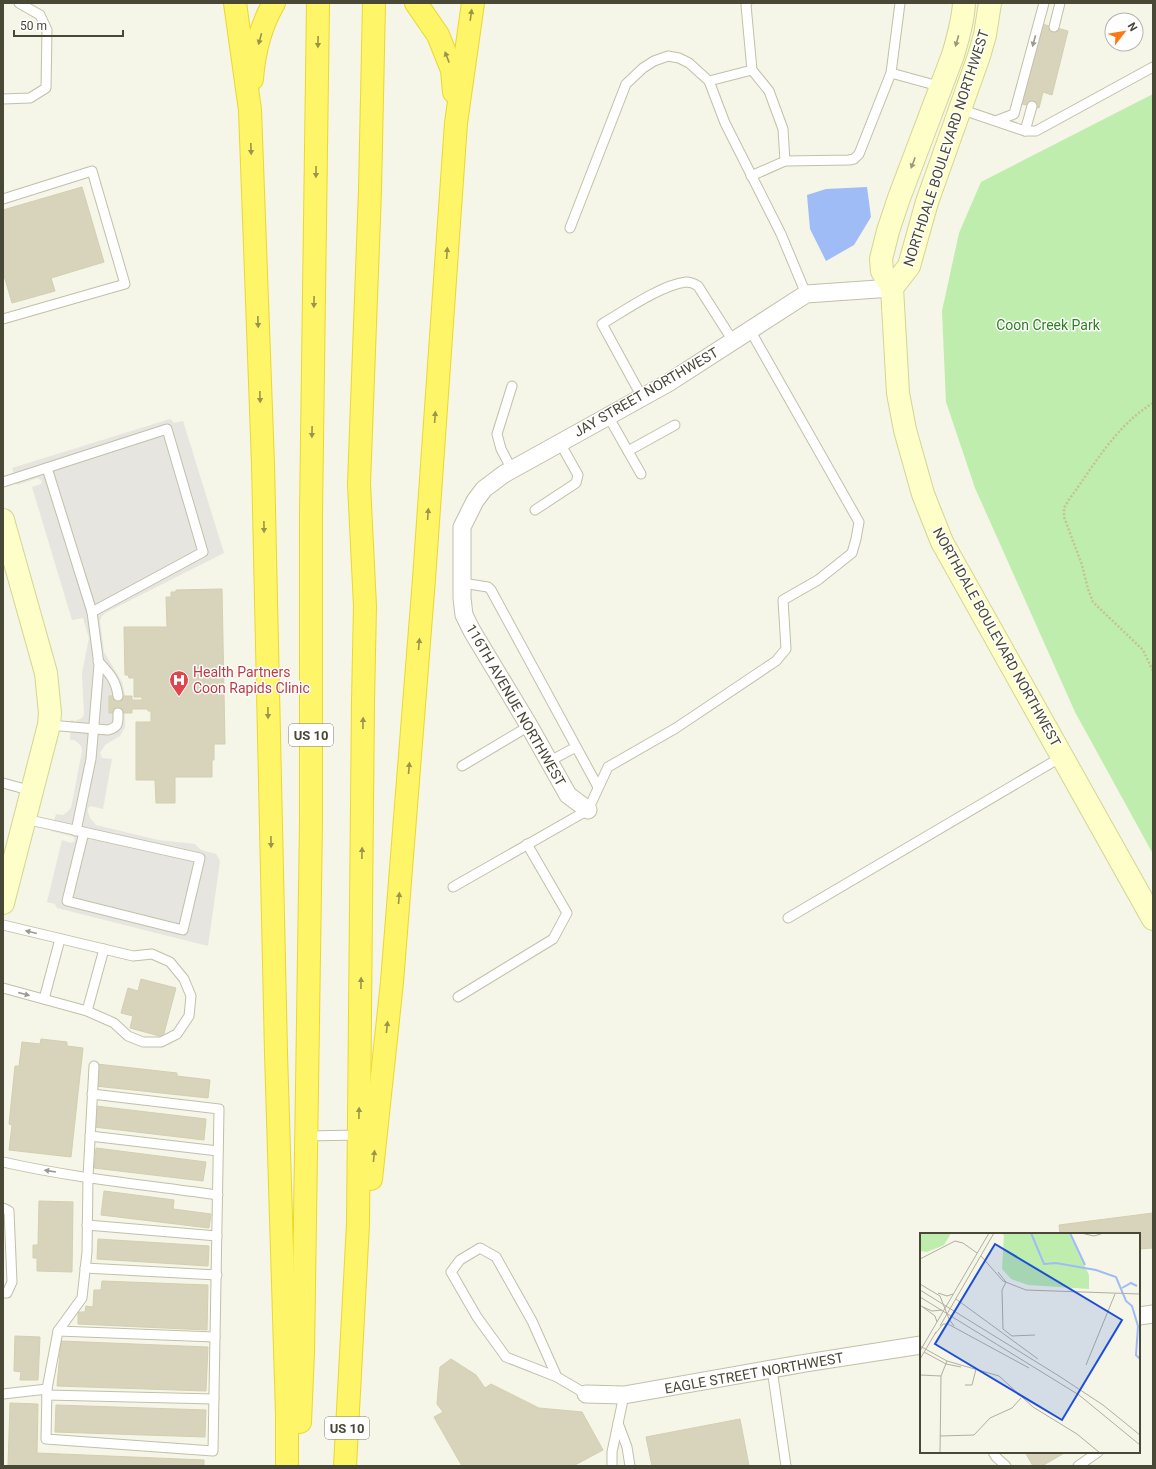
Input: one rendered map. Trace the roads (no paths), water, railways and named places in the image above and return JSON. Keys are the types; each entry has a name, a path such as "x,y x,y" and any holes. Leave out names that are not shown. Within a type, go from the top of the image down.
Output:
{"highway":[{"path":"235,3 250,110"},
{"path":"274,3 261,34 253,66 250,110 262,457 275,1037 287,1415 287,1466"},
{"name":"US 10","path":"299,1466 303,1352 311,822 311,514 318,3"},
{"name":"US 10","path":"345,1466 358,1224 365,606 359,484 370,190 374,3"},
{"path":"416,3 438,35 452,70 456,123"},
{"path":"349,1390 392,982 424,571 456,123 473,3"}],"main road":[{"name":"NORTHDALE BOULEVARD NORTHWEST","path":"964,3 959,34 942,87 888,230 881,259 882,271 892,288 898,392 905,430 923,494 942,542 1153,919"},
{"name":"NORTHDALE BOULEVARD NORTHWEST","path":"892,288 909,266 927,202 985,35 990,3"},
{"path":"3,520 46,673 50,713 49,725 3,903"}],"street":[{"name":"JAY STREET NORTHWEST","path":"462,575 462,527 465,520 475,501 484,489 512,470 668,382 806,294 892,288"},
{"name":"116TH AVENUE NORTHWEST","path":"462,575 464,615 472,631 568,795 588,810"},
{"path":"1140,1316 1153,1314"},
{"name":"EAGLE STREET NORTHWEST","path":"586,1394 624,1394 920,1345"}],"lane":[{"path":"3,99 30,98 46,88 47,30 40,15 19,3"},
{"path":"747,3 752,70 769,91 783,129 785,161"},
{"path":"752,176 785,161 848,160 854,159 859,154 891,73 900,3"},
{"path":"1014,114 1044,3"},
{"path":"1054,28 1060,3"},
{"path":"570,228 626,84 643,68 654,61 668,56 679,58 689,64 709,81 725,123 781,234 806,294"},
{"path":"960,109 1025,131 1036,130 1153,67"},
{"path":"709,81 752,70"},
{"path":"891,73 942,87"},
{"path":"1025,131 1032,106"},
{"path":"996,120 1014,114 1029,118"},
{"path":"3,199 92,171 125,284 3,319"},
{"path":"642,397 602,324 636,303 672,286 688,282 698,286 733,341"},
{"path":"453,887 588,810 608,767 676,728 776,661 786,649 783,600 818,580 852,553 856,539 858,522 750,330"},
{"path":"512,386 497,434 500,450 512,470"},
{"path":"608,416 641,474"},
{"path":"628,451 675,425"},
{"path":"3,482 167,429 203,552 92,612"},
{"path":"534,510 576,483 578,475 560,443"},
{"path":"25,819 80,832 200,858 183,930 67,901 80,832 91,759 98,661 92,612 47,468"},
{"path":"462,575 488,587 491,590 598,787"},
{"path":"98,661 109,672 117,684 118,696"},
{"path":"49,725 108,730 115,728 118,724 118,713"},
{"path":"462,766 529,726"},
{"path":"548,762 576,747"},
{"path":"788,918 1063,756"},
{"path":"3,783 32,791"},
{"path":"458,997 553,939 567,913 527,844"},
{"path":"3,925 133,956 152,954 170,962 184,979 191,996 189,1016 178,1034 161,1042 143,1042 128,1036 114,1023 87,1011 3,988"},
{"path":"44,999 60,939"},
{"path":"87,1011 104,949"},
{"path":"92,1094 219,1109 213,1451 46,1439 47,1392 58,1331 82,1298 85,1268 88,1177 92,1094 94,1066"},
{"path":"306,1136 359,1135"},
{"path":"90,1136 218,1151"},
{"path":"3,1162 88,1177 218,1195"},
{"path":"3,1208 8,1211 12,1282 7,1293 3,1293"},
{"path":"87,1225 217,1236"},
{"path":"557,1377 532,1321 496,1257 480,1248 460,1260 451,1272 477,1318 506,1357 557,1377 586,1394"},
{"path":"85,1268 216,1275"},
{"path":"58,1331 215,1337"},
{"path":"772,1369 786,1466"},
{"path":"3,1394 47,1392 214,1398"},
{"path":"612,1466 612,1452 624,1394"},
{"path":"618,1423 627,1447 630,1466"},
{"path":"994,1453 1006,1466"},
{"path":"1078,1466 1097,1453"}],"water":[{"path":"867,187 871,217 854,245 826,261 810,229 807,195 826,189"}],"place":[{"name":"Health Partners Coon Rapids Clinic","path":"179,697"}],"park label":[{"name":"Coon Creek Park","path":"1048,325"}]}
